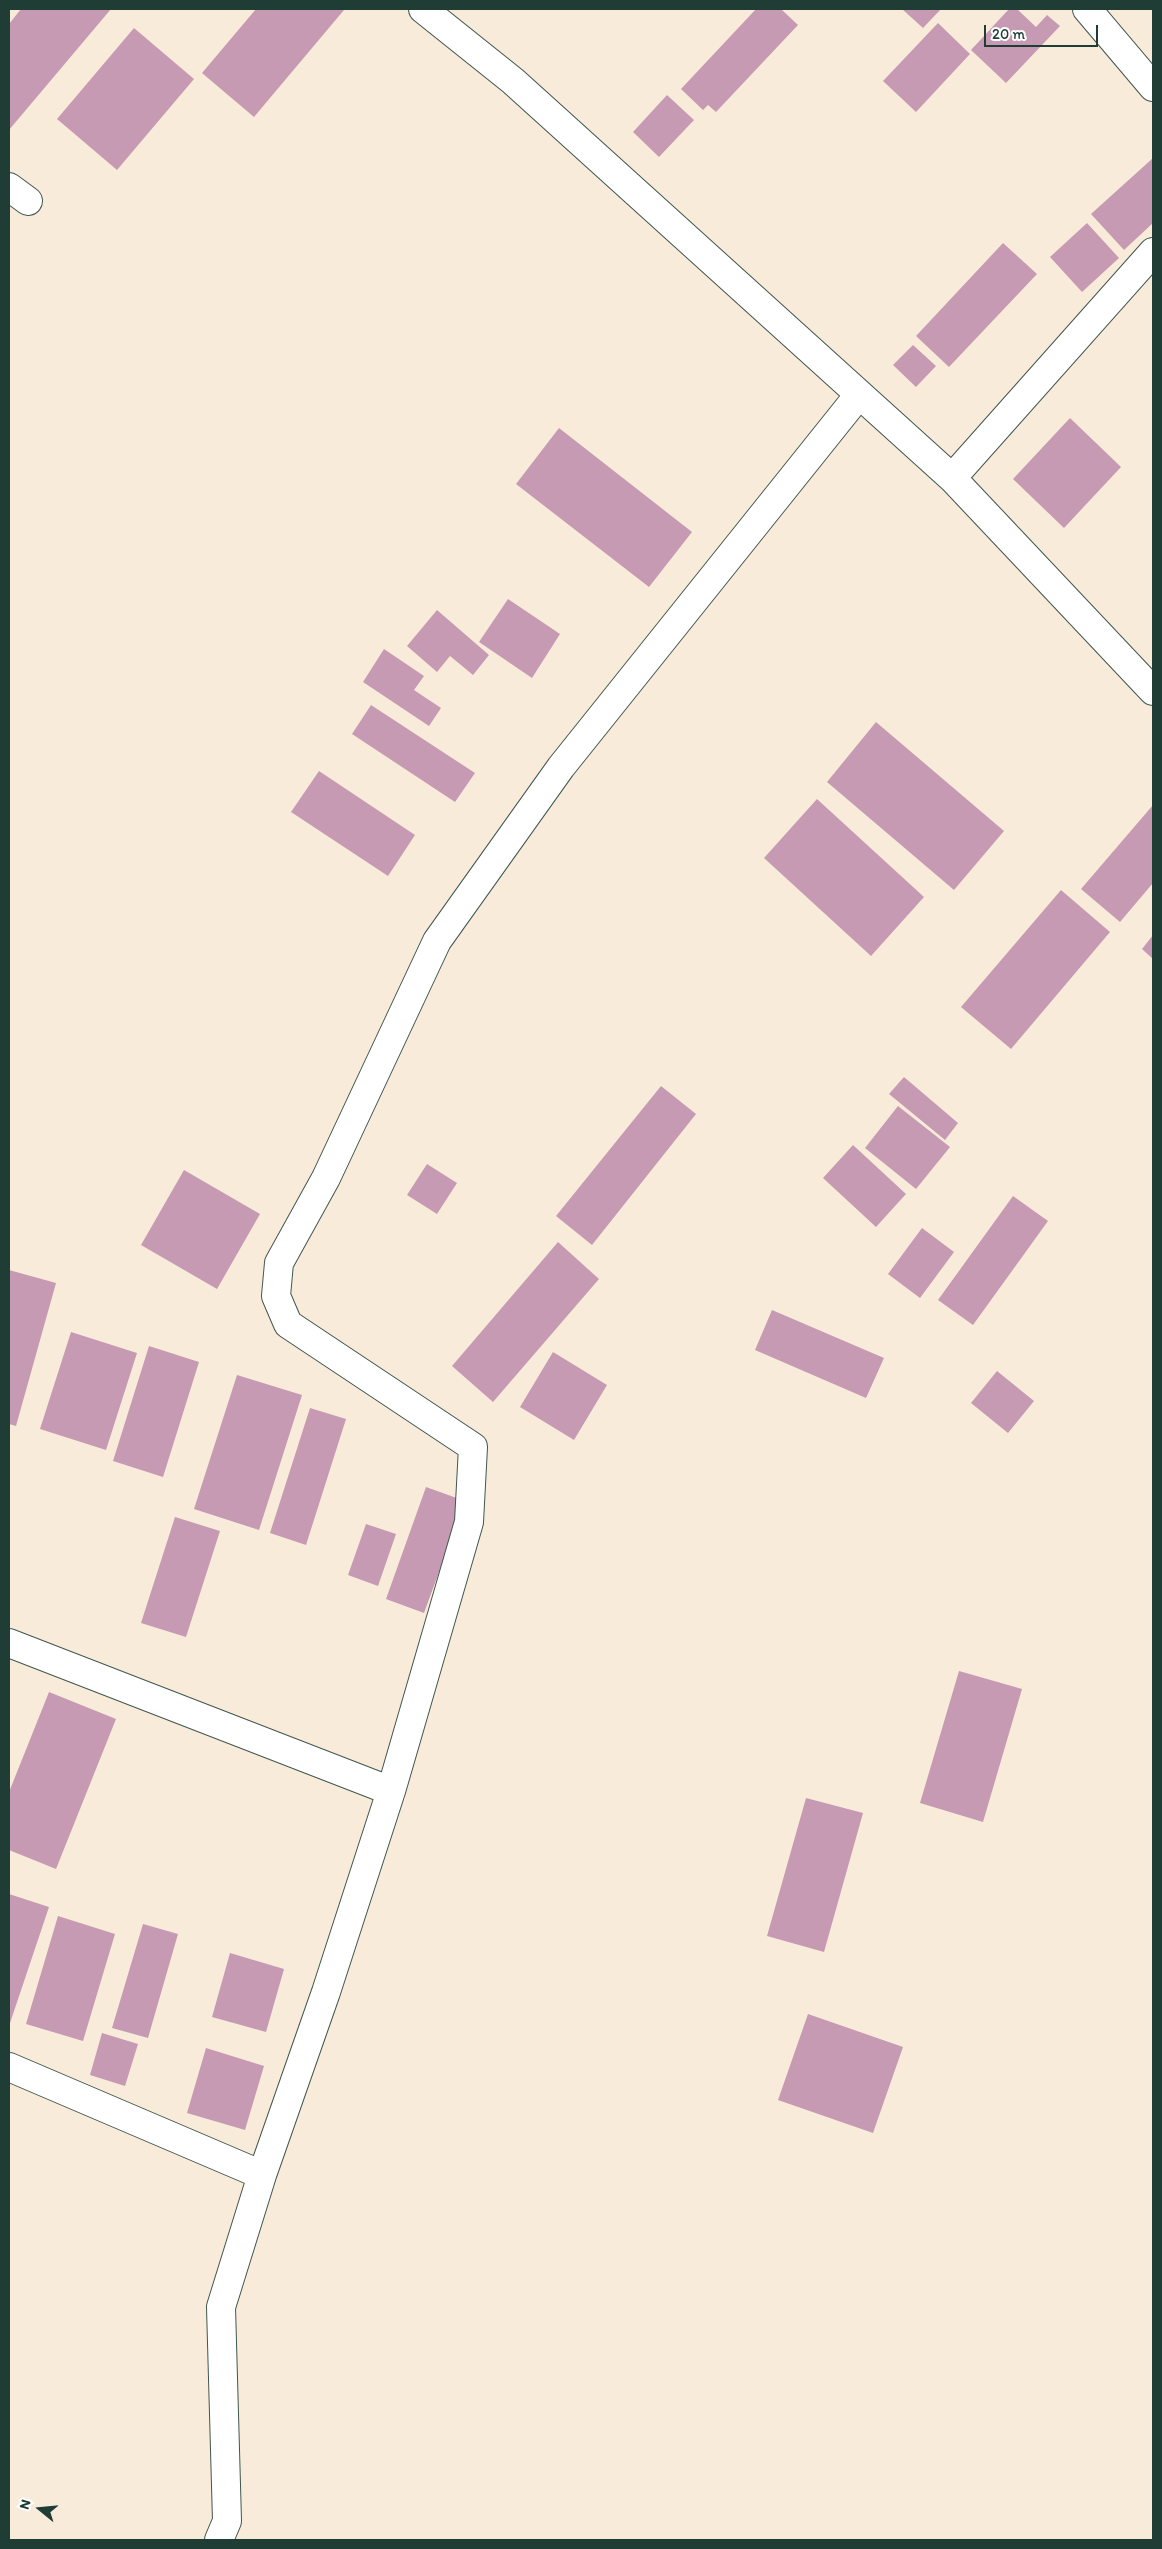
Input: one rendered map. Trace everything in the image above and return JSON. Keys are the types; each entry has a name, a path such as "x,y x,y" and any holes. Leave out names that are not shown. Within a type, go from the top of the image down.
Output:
{"street":[{"path":"424,9 513,81 858,396 952,478 1153,690"},
{"path":"1087,9 1153,86"},
{"path":"952,478 1153,252"},
{"path":"219,2540 228,2521 221,2307 262,2175 326,1992 391,1790 469,1522 473,1447 288,1324 276,1296 279,1263 326,1178 437,941 561,767 858,396"},
{"path":"9,1643 391,1790"},
{"path":"9,2067 262,2175"}],"building":[{"path":"21,9 111,9 9,130 9,24"},
{"path":"256,9 344,10 254,117 202,73"},
{"path":"756,9 781,9 798,25 716,112 708,105 703,110 681,89"},
{"path":"902,9 941,9 923,28"},
{"path":"1009,9 1017,9 1036,27 1047,15 1060,26 1006,83 971,50"},
{"path":"938,23 970,54 916,112 883,81"},
{"path":"134,28 194,79 117,170 57,119"},
{"path":"667,95 694,120 659,157 633,132"},
{"path":"1153,158 1153,223 1124,250 1091,214"},
{"path":"1087,223 1119,258 1082,292 1050,257"},
{"path":"1003,243 1037,274 949,367 916,336"},
{"path":"913,345 936,366 916,387 893,365"},
{"path":"1070,418 1121,467 1064,528 1013,479"},
{"path":"559,428 692,532 649,587 516,484"},
{"path":"508,599 560,634 532,678 479,642"},
{"path":"437,610 489,655 473,675 450,656 437,672 407,646"},
{"path":"384,649 424,676 414,690 441,708 429,726 363,682"},
{"path":"371,705 475,773 455,802 352,734"},
{"path":"876,722 1004,831 954,890 827,782"},
{"path":"319,771 415,835 388,876 291,812"},
{"path":"817,799 924,897 871,956 764,858"},
{"path":"1153,805 1153,883 1120,922 1081,889"},
{"path":"1061,890 1110,932 1011,1049 961,1007"},
{"path":"1153,935 1153,959 1142,949"},
{"path":"904,1077 958,1123 945,1140 889,1094"},
{"path":"661,1086 696,1114 592,1245 556,1216"},
{"path":"898,1106 950,1147 916,1189 865,1148"},
{"path":"853,1145 906,1194 876,1227 823,1178"},
{"path":"427,1164 457,1183 437,1214 407,1195"},
{"path":"184,1170 260,1214 217,1289 141,1245"},
{"path":"1013,1196 1048,1221 973,1325 938,1300"},
{"path":"922,1228 954,1252 920,1298 888,1274"},
{"path":"558,1242 599,1279 493,1402 452,1366"},
{"path":"9,1270 56,1283 16,1426 9,1424"},
{"path":"772,1310 884,1358 866,1398 755,1350"},
{"path":"71,1332 137,1353 106,1450 40,1429"},
{"path":"149,1346 199,1362 163,1477 113,1461"},
{"path":"553,1352 607,1385 574,1440 520,1407"},
{"path":"997,1371 1034,1401 1008,1433 971,1403"},
{"path":"237,1375 302,1395 259,1530 194,1509"},
{"path":"310,1408 346,1419 306,1545 270,1533"},
{"path":"426,1487 465,1501 424,1613 386,1599"},
{"path":"175,1517 220,1531 186,1637 141,1623"},
{"path":"366,1524 396,1534 378,1586 348,1575"},
{"path":"959,1671 1022,1689 983,1822 920,1803"},
{"path":"49,1692 116,1719 56,1869 9,1850 9,1792"},
{"path":"806,1798 863,1813 824,1952 767,1936"},
{"path":"9,1894 49,1907 9,2026"},
{"path":"58,1916 115,1934 83,2041 26,2024"},
{"path":"143,1924 178,1934 148,2038 112,2028"},
{"path":"230,1953 284,1969 266,2032 212,2017"},
{"path":"808,2014 903,2047 873,2133 778,2100"},
{"path":"102,2033 138,2044 125,2086 90,2075"},
{"path":"206,2048 264,2066 245,2130 187,2113"}]}
